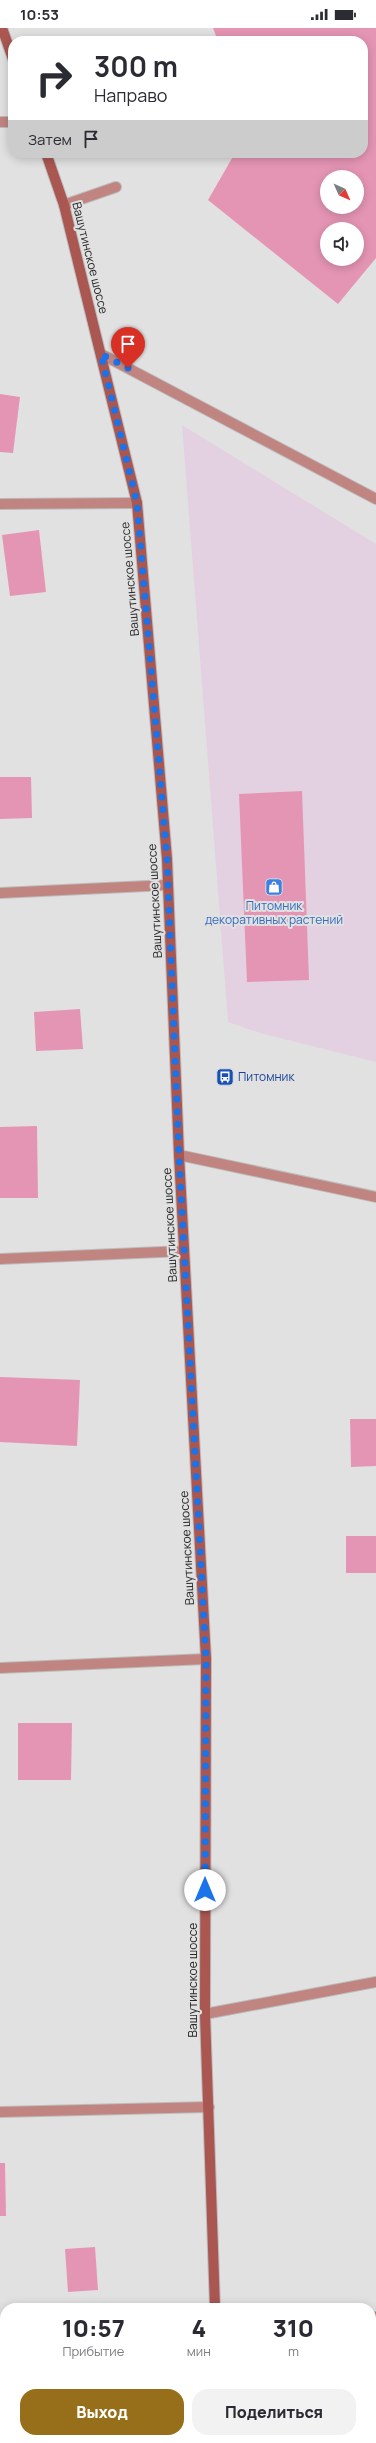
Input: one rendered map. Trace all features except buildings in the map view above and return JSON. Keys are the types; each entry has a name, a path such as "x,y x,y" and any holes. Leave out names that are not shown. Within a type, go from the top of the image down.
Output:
{"street":[{"path":"2,28 8,45"},
{"name":"Вашутинское шоссе","path":"48,158 64,205 137,503 168,885 179,1155 206,1659 205,2014 215,2303"},
{"path":"64,205 116,187"},
{"path":"101,354 376,499"},
{"path":"0,504 137,503"},
{"path":"0,893 168,885"},
{"path":"179,1155 376,1197"},
{"path":"0,1259 184,1251"},
{"path":"0,1668 206,1659"},
{"path":"205,2014 376,1982"},
{"path":"0,2112 209,2107"}],"shaded area":[{"path":"182,425 376,544 376,1062 260,1033 228,1022"}],"place":[{"name":"Питомник декоративных растений","path":"274,887"},
{"name":"Питомник","path":"225,1077"}],"route":[{"path":"128,368 101,354 137,503 167,859 179,1155 206,1659 205,1890"}]}
